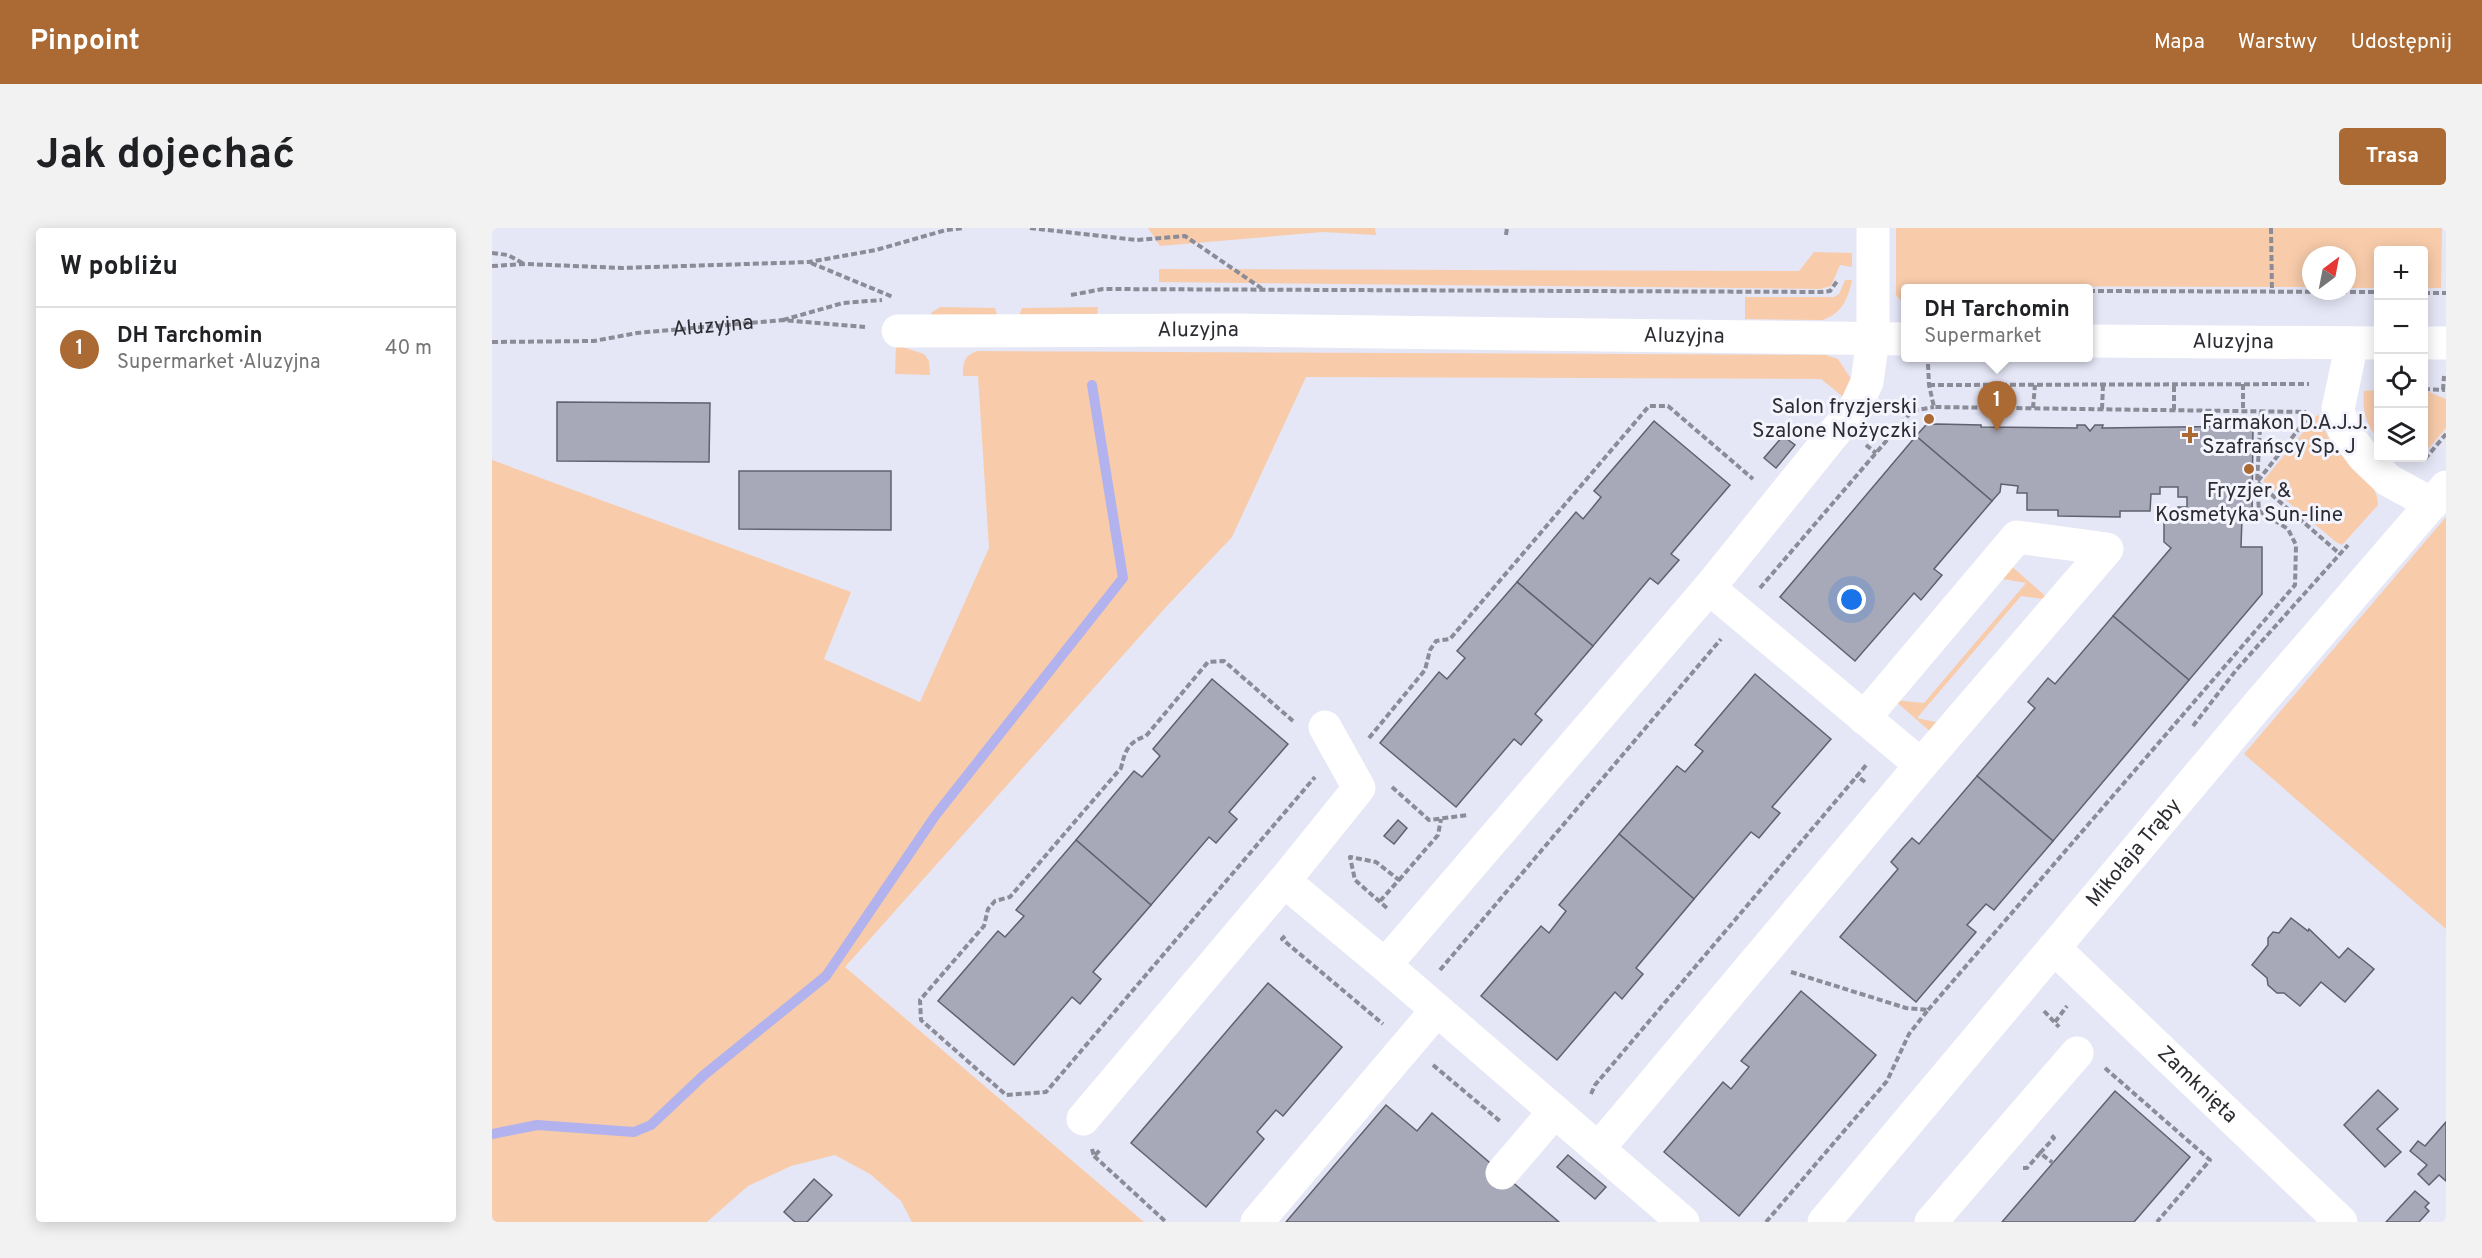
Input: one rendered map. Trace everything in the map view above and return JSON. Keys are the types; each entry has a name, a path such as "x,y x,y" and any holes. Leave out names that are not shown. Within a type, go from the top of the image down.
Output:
{"street":[{"path":"1385,965 1709,588 1856,406 1867,382 1873,339 1873,228"},
{"name":"Aluzyjna","path":"898,330 1235,330 1901,339"},
{"name":"Aluzyjna","path":"2093,341 2365,343"},
{"path":"2428,343 2446,342"},
{"path":"2365,343 2343,384 2338,409 2344,430 2363,456 2388,480 2439,496"},
{"name":"Mikołaja Trąby","path":"1824,1222 2250,714 2439,496"},
{"path":"1598,1149 1921,765 2107,549 2017,537 1864,718"},
{"path":"1709,588 1921,765"},
{"path":"1083,1119 1284,881 1359,788 1321,735"},
{"path":"1284,881 1437,1010 1568,1104 1598,1149 1683,1222"},
{"name":"Zamknięta","path":"2054,948 2341,1222"},
{"path":"1257,1222 1437,1010"},
{"path":"1931,1222 2081,1050"},
{"path":"1502,1173 1527,1143 1568,1104"}],"path":[{"path":"492,266 525,264 622,268 809,262 876,250 946,230 964,228"},
{"path":"1030,228 1065,230 1136,240 1185,236 1264,290"},
{"path":"1185,228 1185,236"},
{"path":"1506,236 1507,228"},
{"path":"2271,228 2272,292"},
{"path":"492,253 508,255 525,264"},
{"path":"783,320 843,303 896,299 809,262"},
{"path":"1070,295 1103,290 1821,292 1830,291 1837,283 1840,273"},
{"path":"2093,291 2374,292"},
{"path":"2428,293 2446,293"},
{"name":"Aluzyjna","path":"492,342 594,340 637,333 783,320 898,330"},
{"path":"1928,362 1929,385 1934,407"},
{"path":"2174,384 2174,410"},
{"path":"2242,384 2243,411"},
{"path":"1929,385 2343,384"},
{"path":"2033,408 2035,385"},
{"path":"2102,409 2103,385"},
{"path":"2428,389 2446,390"},
{"path":"1321,735 1046,1092 1006,1095 921,1020 920,1000 984,926 988,909 995,901 1010,897 1121,768 1125,751 1134,740 1146,736 1208,662 1224,661 1321,735 1362,746 1425,670 1430,650 1436,641 1450,639 1649,406 1668,406 1756,481"},
{"path":"1433,978 1742,615 1756,592 1912,411 1934,407 2313,412 2257,482"},
{"path":"1766,1222 1887,1081 1909,1034 1928,1010 2295,585 2296,545 2288,529 2259,511 2257,482 2261,411"},
{"path":"1835,432 1856,437 1876,453"},
{"path":"2257,482 2340,554"},
{"path":"1568,1104 1591,1094 1608,1069 1857,776"},
{"path":"1380,901 1438,835 1441,819"},
{"path":"1343,851 1350,857 1376,862 1399,880"},
{"path":"1350,857 1355,880 1446,962"},
{"path":"1344,865 1350,857"},
{"path":"1312,903 1282,939 1527,1143"},
{"path":"1783,968 1906,1008 1928,1010"},
{"path":"2020,987 2081,1050 2210,1160 2157,1222"},
{"path":"1591,1094 1622,1120"},
{"path":"2027,1168 2054,1137"},
{"path":"2040,1153 2053,1163"},
{"path":"1094,1156 1166,1222"}],"shaded area":[{"path":"1148,228 1375,228 1376,235 1323,232 1160,246"},
{"path":"1896,228 2442,228 2441,288 2428,288 2428,246 2374,246 2374,288 2356,288 2356,246 2302,246 2302,287 1901,284 1901,301 1896,295"},
{"path":"1814,252 1852,253 1852,267 1840,265 1831,286 1820,289 1159,282 1159,269 1799,271"},
{"path":"1845,280 1852,280 1846,299 1835,313 1823,320 1745,319 1745,297 1834,297 1839,294"},
{"path":"940,307 995,308 998,319 931,320 931,313"},
{"path":"1098,307 1097,317 1018,318 1022,308"},
{"path":"896,345 924,354 929,361 930,375 895,374"},
{"path":"978,351 1826,355 1838,359 1853,382 1847,400 1821,379 1306,377 1232,537 1166,607 845,967 1144,1222 912,1222 901,1201 870,1174 835,1155 791,1166 748,1186 707,1222 492,1222 492,460 851,592 824,659 920,702 989,548 978,376 963,376 965,360"},
{"path":"2374,390 2374,434 2364,411 2364,391"},
{"path":"2428,392 2446,399 2446,428 2428,449"},
{"path":"2318,414 2333,445 2365,477 2377,497 2378,505 2342,545 2263,481"},
{"path":"2446,517 2446,929 2244,754"},
{"path":"2009,564 2050,600 2021,596 1917,718 1945,724 1932,733 1894,700 1924,703 2026,583 1997,578"}],"building":[{"path":"557,402 710,403 709,462 557,461"},
{"path":"1654,421 1730,485 1671,554 1679,560 1658,584 1650,578 1593,646 1517,582 1576,512 1583,519 1601,497 1594,491"},
{"path":"1926,425 2077,428 2077,425 2085,425 2090,431 2095,425 2103,425 2102,428 2253,426 2252,518 2242,518 2241,547 2262,547 2262,594 2189,680 2113,616 2171,548 2164,542 2164,518 2178,517 2178,507 2187,507 2187,497 2178,497 2178,487 2160,487 2160,494 2151,494 2150,511 2120,511 2120,517 2058,516 2058,510 2027,510 2027,493 2017,493 2018,486 2001,484 2000,492 1992,501 1916,436"},
{"path":"1783,436 1795,445 1776,468 1764,458"},
{"path":"1916,436 1992,501 1934,569 1942,575 1921,600 1914,593 1855,661 1780,597"},
{"path":"739,471 891,471 891,530 739,529"},
{"path":"1517,582 1593,646 1535,714 1542,720 1521,745 1514,739 1456,807 1380,743 1439,672 1447,679 1465,658 1457,651"},
{"path":"2113,616 2189,680 2053,841 1977,776 2035,708 2028,702 2048,678 2055,684"},
{"path":"1755,674 1831,739 1772,807 1780,813 1759,838 1751,832 1694,899 1619,834 1677,766 1685,772 1703,751 1695,745"},
{"path":"1212,679 1288,744 1229,812 1237,819 1216,843 1209,837 1151,905 1076,840 1134,771 1142,777 1160,756 1153,749"},
{"path":"1977,776 2053,841 1994,910 1986,904 1967,925 1976,932 1916,1002 1840,937 1898,869 1891,862 1902,849 1912,838 1919,844"},
{"path":"1398,820 1407,828 1394,844 1384,836"},
{"path":"1619,834 1694,899 1636,968 1643,974 1622,999 1615,992 1557,1060 1481,996 1541,926 1549,933 1566,911 1559,905"},
{"path":"1076,840 1151,905 1093,972 1101,979 1080,1004 1072,997 1014,1065 938,1001 998,931 1005,937 1024,916 1016,910"},
{"path":"2291,918 2308,931 2309,929 2339,958 2348,948 2374,969 2345,1002 2321,982 2300,1006 2284,993 2277,993 2268,985 2267,978 2252,965 2268,945 2268,938 2273,932 2279,933"},
{"path":"1268,983 1342,1047 1283,1116 1276,1110 1257,1132 1264,1139 1206,1207 1131,1143"},
{"path":"1801,991 1876,1055 1739,1216 1664,1152 1723,1082 1731,1089 1749,1067 1741,1061"},
{"path":"2378,1090 2398,1109 2377,1129 2401,1152 2385,1167 2344,1125"},
{"path":"2115,1091 2190,1157 2134,1222 2002,1222"},
{"path":"1386,1105 1417,1131 1432,1113 1559,1222 1286,1222"},
{"path":"2446,1122 2446,1181 2439,1175 2429,1185 2418,1174 2427,1165 2410,1151 2418,1141 2425,1146"},
{"path":"1568,1155 1606,1187 1595,1199 1557,1167"},
{"path":"814,1179 832,1195 807,1222 795,1222 784,1212"},
{"path":"2415,1191 2429,1203 2425,1207 2429,1211 2419,1222 2386,1222"}],"waterway":[{"path":"492,1134 537,1125 634,1132 651,1125 704,1075 826,976 935,816 1123,578 1092,385"}],"place":[{"name":"Salon fryzjerski Szalone Nożyczki","path":"1929,419"},
{"name":"DH Tarchomin","path":"1997,431"},
{"name":"Farmakon D.A.J.J. Szafrańscy Sp. J","path":"2190,435"},
{"name":"Fryzjer & Kosmetyka Sun-line","path":"2249,469"}]}
